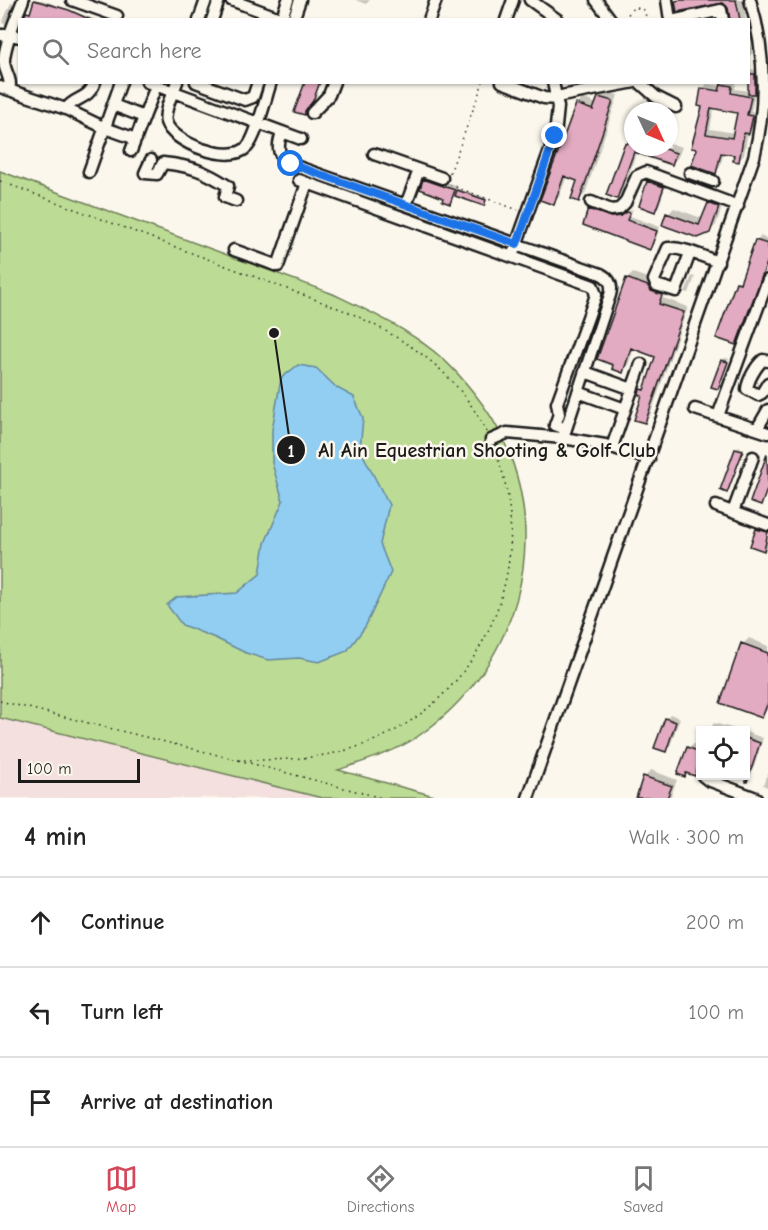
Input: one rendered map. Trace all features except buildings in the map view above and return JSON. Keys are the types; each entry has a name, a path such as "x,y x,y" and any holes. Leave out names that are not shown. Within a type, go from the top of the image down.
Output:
{"street":[{"path":"23,0 3,62 11,81 4,89 66,109 105,128 136,139"},
{"path":"72,0 117,16"},
{"path":"200,18 206,0"},
{"path":"213,18 219,0"},
{"path":"231,0 279,18"},
{"path":"282,18 288,0"},
{"path":"294,18 300,0"},
{"path":"430,18 436,0"},
{"path":"507,18 513,0"},
{"path":"530,0 555,18"},
{"path":"596,0 610,18"},
{"path":"667,0 670,18"},
{"path":"528,798 754,157 764,102 761,48 750,0"},
{"path":"699,17 721,10 723,18"},
{"path":"66,109 71,102 87,95 93,84"},
{"path":"89,172 120,84"},
{"path":"131,151 144,117 151,84 175,87 257,123 301,139"},
{"path":"201,84 245,100 253,96 257,84"},
{"path":"175,87 165,118 169,129 182,139 205,149 226,153 242,151 250,143 270,84"},
{"path":"312,113 329,95 333,84"},
{"path":"512,84 527,87 544,98 557,98 596,86 616,84"},
{"path":"512,256 555,136 558,115 554,84"},
{"path":"640,84 666,102"},
{"path":"113,105 144,117"},
{"path":"282,132 278,148 280,156 287,163 601,274 609,280 612,290 564,434"},
{"path":"198,169 205,149"},
{"path":"374,154 442,178"},
{"path":"151,160 145,173 157,174 164,163 187,165 228,186 225,197 236,201"},
{"path":"406,205 419,170"},
{"path":"591,202 612,210 621,208 637,176 644,172 738,206"},
{"path":"690,173 708,179 698,191"},
{"path":"234,250 278,266 303,182 591,284 596,290 596,295 557,403 559,414 555,425 564,434"},
{"path":"690,253 718,262"},
{"path":"718,416 768,280"},
{"path":"755,371 768,380 760,394 757,395 749,391 747,384 760,362 768,361"},
{"path":"612,447 641,364"},
{"path":"585,372 632,389"},
{"path":"578,392 625,409"},
{"path":"695,409 768,433"},
{"path":"757,429 768,410"},
{"path":"490,440 507,433 564,434 649,459"},
{"path":"733,512 753,457"},
{"path":"716,506 768,525"},
{"path":"708,780 730,794 756,798"}],"path":[{"path":"627,18 630,10 637,8 644,10 646,18"},
{"path":"482,84 447,184 527,214"},
{"path":"0,181 351,313 385,330 416,348 444,372 468,399 501,464 509,500 511,536 508,572 501,603 490,628 467,668 442,695 414,718 382,737 348,750 313,758 238,760"},
{"path":"0,701 382,798"}],"shaded area":[{"path":"0,718 321,798 0,798"}],"green space":[{"path":"0,171 333,294 366,310 430,348 458,374 486,410 500,433 516,474 524,517 524,559 516,600 501,640 479,676 451,709 417,737 389,752 338,770 442,798 322,798 0,718"}],"water":[{"path":"298,365 316,368 337,388 354,397 363,418 360,449 389,505 380,544 391,572 365,627 347,651 319,662 299,658 268,660 246,653 182,625 167,605 177,597 237,593 260,574 265,543 283,501 272,463 272,430 281,378"}],"place":[{"name":"Al Ain Equestrian Shooting & Golf Club","path":"274,333"}],"route":[{"path":"291,164 517,244 555,136"}]}
